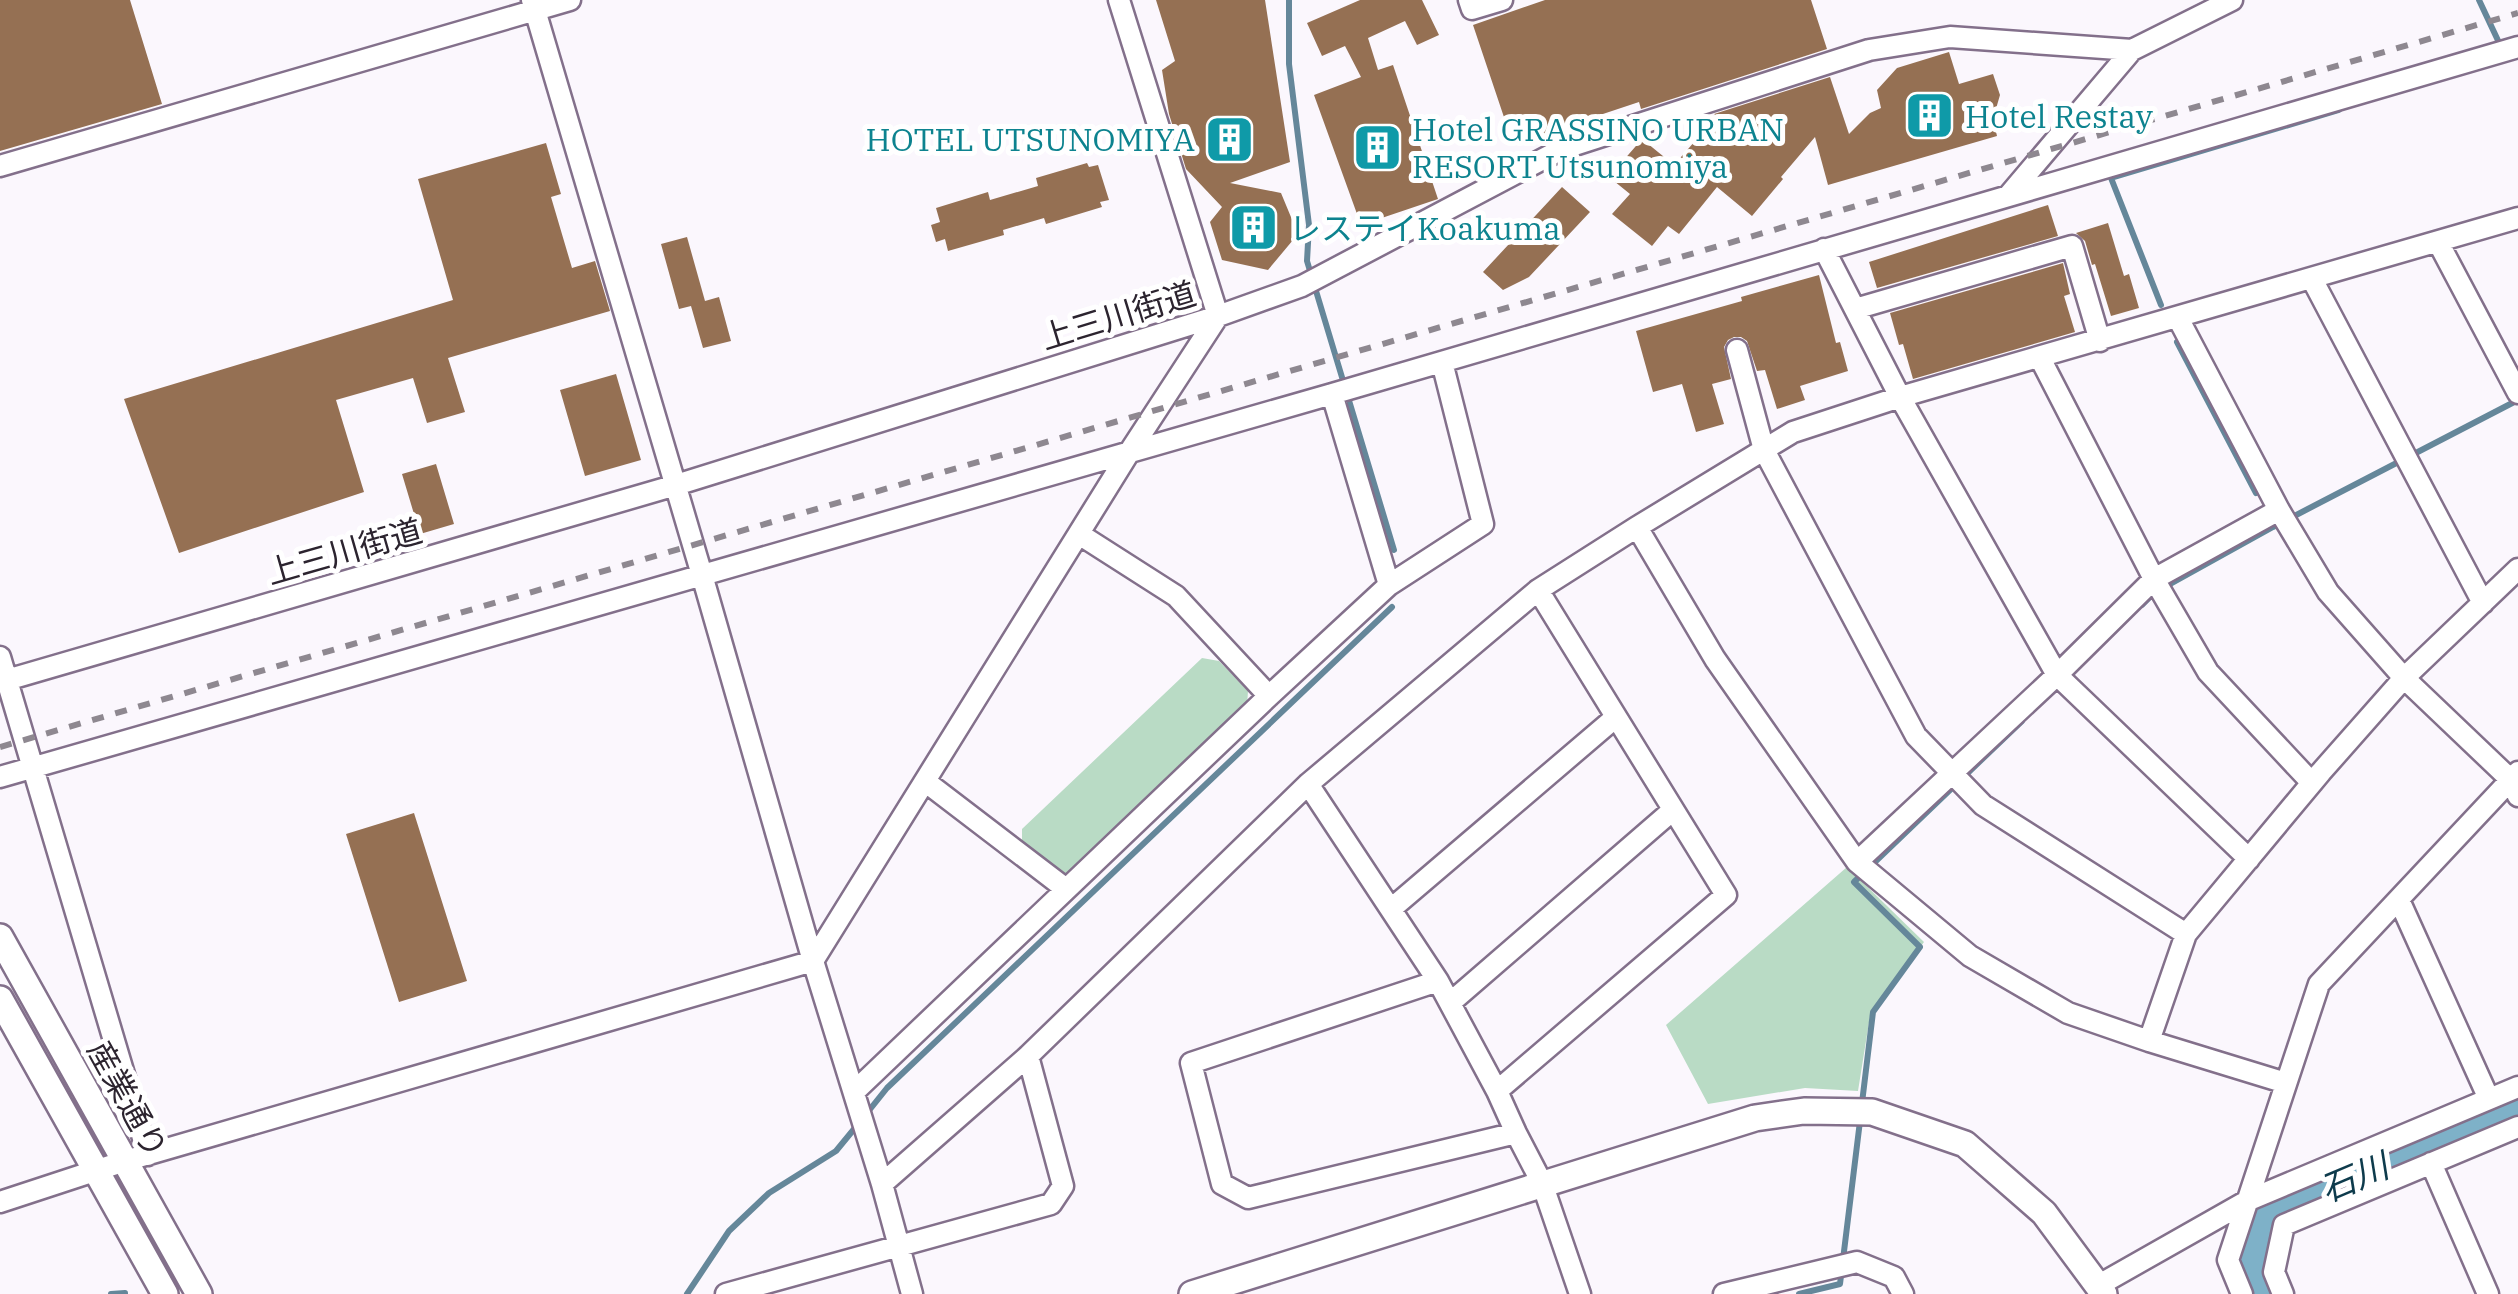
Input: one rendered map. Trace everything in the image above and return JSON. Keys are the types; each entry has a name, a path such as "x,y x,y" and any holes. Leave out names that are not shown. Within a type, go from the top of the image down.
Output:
{"street":[{"path":"0,166 534,5 570,0"},
{"path":"0,1202 137,1158 813,961 1218,316 1119,0"},
{"path":"1469,0 1472,9 1502,0"},
{"path":"2009,195 2132,50 2232,0"},
{"path":"534,5 912,1294"},
{"name":"上三川街道","path":"4,681 676,486 1218,316 1302,286 1562,149 1869,50 1950,37 2132,50"},
{"path":"0,777 1332,394 2518,47"},
{"path":"882,1184 1028,1056 1308,784 1538,590 1793,432 2518,218"},
{"path":"2438,242 2518,393"},
{"path":"1855,309 2072,246 2100,340"},
{"path":"1824,249 1900,398 2056,675 2249,859"},
{"path":"2312,279 2483,603"},
{"path":"2178,318 2279,510 2328,592 2404,678 2516,783 2319,984 2228,1260 2242,1294"},
{"path":"1736,350 1764,450 1916,736 1983,806 2186,934"},
{"path":"2040,358 2154,580 2208,672 2312,782"},
{"path":"854,1092 1389,585 1483,524 1442,362"},
{"path":"1332,394 1389,585"},
{"path":"1857,862 2154,580 2279,510"},
{"path":"1636,526 1715,658 1857,862 1970,956 2068,1013 2286,1083"},
{"path":"1079,534 1176,596 1269,696"},
{"path":"2148,1041 2186,934 2404,678 2518,568"},
{"path":"1497,1091 1726,895 1538,590"},
{"path":"0,657 137,1158"},
{"path":"1390,909 1616,716"},
{"path":"926,782 1066,889"},
{"path":"1308,784 1438,982 1497,1091 1542,1183 1580,1294"},
{"path":"1450,1003 1674,810"},
{"path":"2399,900 2489,1099"},
{"name":"産業通り","path":"0,937 137,1158 199,1294"},
{"path":"1438,982 1191,1063 1222,1184 1248,1198 1516,1133"},
{"name":"産業通り","path":"0,999 165,1294"},
{"path":"726,1294 1051,1204 1063,1186 1028,1056"},
{"path":"1192,1294 1755,1118 1804,1111 1872,1112 1965,1144 2044,1214 2102,1290 2249,1200 2518,1087"},
{"path":"2283,1294 2274,1272 2284,1225 2518,1127"},
{"path":"2432,1163 2488,1294"},
{"path":"1724,1294 1857,1262 1894,1277 1903,1294"}],"green space":[{"path":"1202,658 1219,661 1248,691 1247,706 1072,873 1058,873 1022,846 1022,829"},
{"path":"1847,867 1924,942 1870,1016 1858,1091 1805,1088 1708,1104 1666,1025"}],"building":[{"path":"0,0 130,0 162,104 0,151"},
{"path":"1156,0 1265,0 1290,162 1230,183 1281,193 1298,234 1268,270 1222,260 1210,222 1222,207 1186,169 1169,114 1162,70 1175,61"},
{"name":"Hotel GRASSINO URBAN RESORT Utsunomiya","path":"1360,0 1422,0 1439,35 1417,45 1405,21 1368,38 1378,70 1393,65 1438,199 1361,225 1314,95 1361,77 1345,46 1322,56 1307,23"},
{"path":"1545,0 1811,0 1827,49 1641,109 1639,102 1513,144 1473,25"},
{"path":"1949,52 1959,84 1993,74 2000,95 1993,119 1997,136 1828,185 1815,137 1752,216 1717,187 1679,234 1668,226 1652,246 1612,214 1630,194 1609,177 1642,139 1674,165 1717,116 1714,114 1830,77 1849,134 1870,113 1881,108 1877,90 1897,68"},
{"path":"546,143 561,194 551,197 572,268 595,261 610,311 448,358 465,412 427,423 413,378 336,400 364,492 179,553 124,399 453,300 418,179"},
{"path":"1087,163 1089,167 1098,165 1109,200 1100,202 1102,207 1046,224 1044,218 1003,230 1004,235 948,251 945,239 936,242 931,225 940,222 936,208 988,192 990,200 1038,186 1036,178"},
{"path":"1562,187 1590,212 1529,277 1503,290 1483,272"},
{"path":"2048,205 2058,236 1877,288 1869,262"},
{"path":"2108,223 2124,276 2129,274 2139,308 2111,316 2095,264 2092,265 2085,241 2076,233"},
{"path":"687,237 705,301 719,297 731,341 703,348 691,306 679,309 661,244"},
{"path":"2063,263 2070,294 2064,296 2075,332 1913,379 1890,313"},
{"path":"1819,275 1836,343 1840,342 1848,371 1800,386 1805,400 1777,409 1765,370 1757,371 1747,341 1734,337 1724,347 1731,379 1712,384 1724,424 1696,432 1682,384 1653,392 1636,331"},
{"path":"616,374 641,460 585,476 560,390"},
{"path":"436,464 454,524 420,534 402,474"},
{"path":"414,813 467,981 399,1002 346,834"}],"waterway":[{"path":"1289,0 1289,64 1309,225 1307,261 1394,550"},
{"path":"2479,0 2502,49"},
{"path":"2161,305 2111,178 2339,110"},
{"path":"2177,342 2256,493"},
{"path":"2142,605 2154,593 2273,527 2518,400"},
{"path":"867,1113 887,1088 1392,607"},
{"path":"1862,1103 1873,1012 1920,947 1854,882 2022,721"},
{"name":"石川","path":"2264,1294 2255,1271 2254,1234 2274,1211 2518,1107"},
{"path":"1799,1294 1840,1284 1860,1121"},
{"path":"687,1294 729,1231 769,1193 836,1151 859,1123"},
{"path":"111,1294 125,1293"}],"railway":[{"path":"0,747 2518,13"}],"place":[{"name":"Hotel Restay","path":"1930,116"},
{"name":"HOTEL UTSUNOMIYA","path":"1230,139"},
{"name":"Hotel GRASSINO URBAN RESORT Utsunomiya","path":"1377,147"},
{"name":"レステイKoakuma","path":"1254,228"}]}
